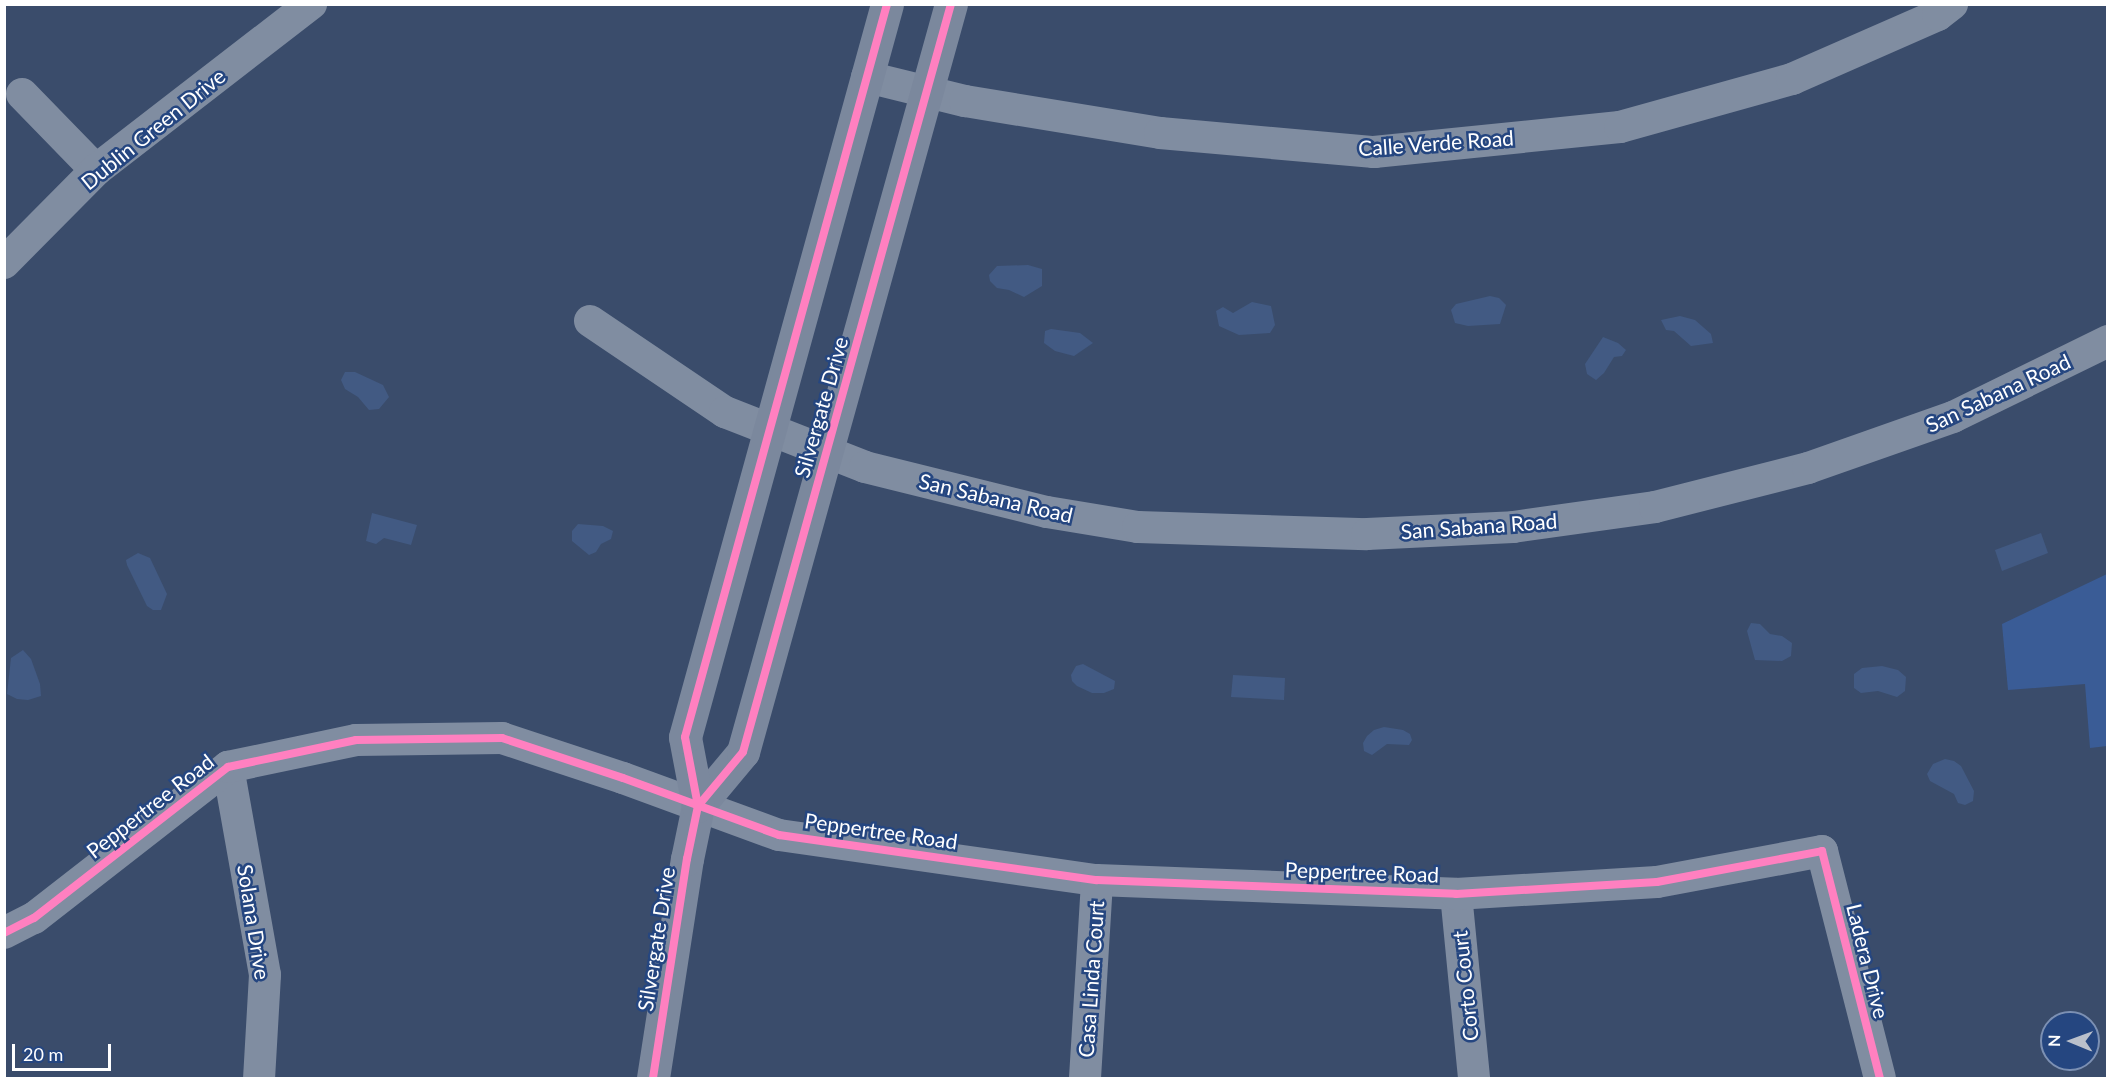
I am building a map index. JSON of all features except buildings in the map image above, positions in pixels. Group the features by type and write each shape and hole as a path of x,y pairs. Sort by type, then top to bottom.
{"street":[{"name":"Dublin Green Drive","path":"4,263 96,171 311,4"},
{"name":"Silvergate Drive","path":"654,1078 687,859 698,806 686,737 887,4"},
{"name":"Silvergate Drive","path":"698,806 743,752 951,4"},
{"name":"Calle Verde Road","path":"867,76 965,101 1160,132 1374,152 1620,127 1792,79 1938,15 1952,4"},
{"path":"22,94 96,171"},
{"name":"San Sabana Road","path":"590,321 725,412 864,467 1013,504 1138,526 1367,534 1513,526 1655,507 1808,468 1953,417 2108,341"},
{"name":"Peppertree Road","path":"4,933 34,918 228,767 356,740 502,738 779,836 1097,880 1456,894 1657,882 1822,851"},
{"name":"Solana Drive","path":"228,767 265,975 259,1078"},
{"name":"Ladera Drive","path":"1822,851 1880,1078"},
{"name":"Casa Linda Court","path":"1085,1078 1097,880"},
{"name":"Corto Court","path":"1456,894 1474,1078"}],"shaded area":[{"path":"1028,265 1042,269 1042,286 1024,297 1009,290 997,288 990,281 989,275 997,266"},
{"path":"1490,296 1499,298 1506,305 1500,324 1468,326 1455,323 1451,310 1456,304"},
{"path":"1252,302 1271,306 1275,325 1270,333 1239,335 1219,326 1216,311 1223,307 1233,313"},
{"path":"1680,316 1695,320 1711,334 1713,343 1691,346 1674,331 1666,330 1661,320"},
{"path":"1051,329 1080,333 1093,343 1074,356 1055,351 1044,343 1045,331"},
{"path":"1603,337 1618,343 1626,350 1622,356 1614,357 1604,373 1596,380 1587,374 1585,364"},
{"path":"345,372 355,372 383,385 389,397 379,409 369,410 358,397 345,389 341,380"},
{"path":"372,513 417,525 411,545 384,538 376,544 366,541"},
{"path":"578,524 603,526 613,531 611,539 601,544 596,552 589,555 572,541 572,531"},
{"path":"2041,533 2048,553 2002,571 1995,550"},
{"path":"138,553 150,558 167,594 161,610 153,610 147,606 127,565 126,560"},
{"path":"2107,574 2107,746 2090,748 2085,684 2008,690 2002,624"},
{"path":"1751,623 1760,624 1770,634 1782,636 1792,643 1791,656 1782,661 1755,660 1747,631"},
{"path":"23,650 31,659 40,684 41,696 28,700 17,699 7,694 11,658"},
{"path":"1083,664 1115,681 1114,689 1104,693 1092,693 1077,686 1072,681 1071,675 1076,666"},
{"path":"1882,666 1898,670 1906,677 1905,691 1897,697 1878,691 1861,693 1854,688 1854,674 1862,668"},
{"path":"1233,675 1285,678 1284,700 1231,697"},
{"path":"1384,727 1403,730 1410,734 1412,740 1409,745 1387,744 1372,755 1364,751 1363,743 1367,736 1374,730"},
{"path":"1945,759 1961,766 1974,791 1973,801 1965,805 1958,803 1954,794 1930,781 1927,774 1933,764"}],"cycle path":[{"path":"653,1078 687,859 698,806 685,737 887,4"},
{"path":"698,806 743,752 951,4"},
{"path":"4,933 34,918 228,767 356,740 502,738 623,778 779,835 1097,880 1456,894 1657,882 1822,851 1880,1078"}]}
